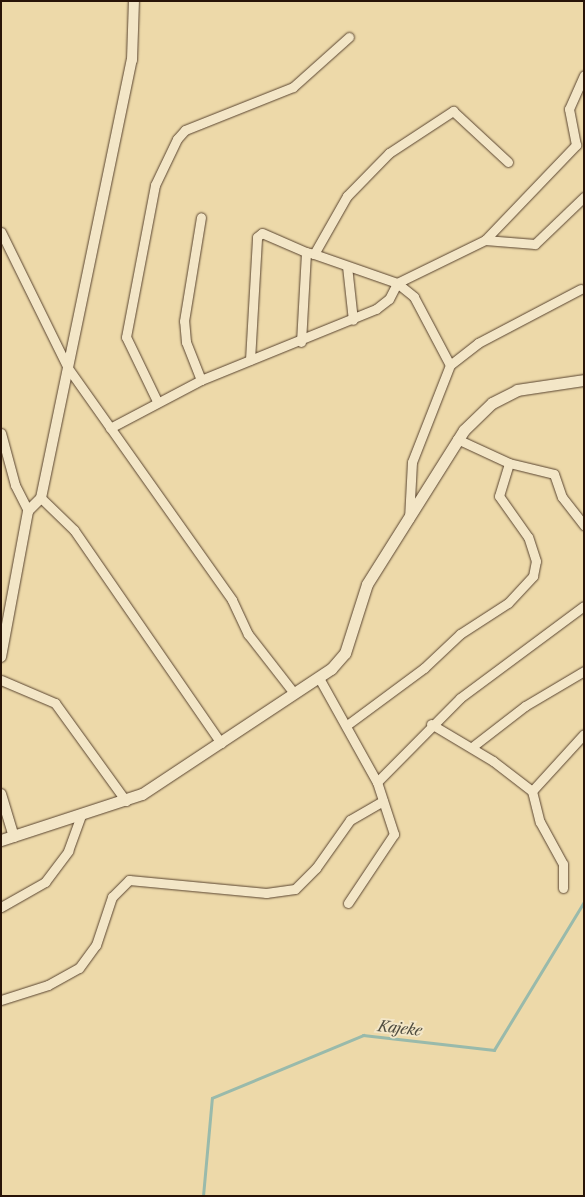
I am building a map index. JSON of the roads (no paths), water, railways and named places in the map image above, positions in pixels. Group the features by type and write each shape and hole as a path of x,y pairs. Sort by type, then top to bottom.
{"main road":[{"path":"1,840 126,801 180,772 221,742 319,678 345,653 367,584 457,439 480,413 517,390 584,380"}],"street":[{"path":"1,656 28,511 41,498 132,60 134,1"},
{"path":"157,401 126,337 155,185 177,140 186,130 293,87 349,37"},
{"path":"110,428 157,401 201,380 353,320 386,302 396,283 485,240 576,144 569,109 584,76"},
{"path":"301,342 310,253 347,196 389,153 448,112 453,111 508,162"},
{"path":"485,240 535,244 584,197"},
{"path":"201,217 184,320 186,342 201,380"},
{"path":"1,232 68,368 232,600 248,634 294,693"},
{"path":"250,360 257,237 262,233 310,253 396,283 414,297 450,366"},
{"path":"347,266 353,320"},
{"path":"409,519 412,462 450,366 478,343 581,289"},
{"path":"1,433 15,484 28,511"},
{"path":"457,439 509,463 554,474 562,497 584,525"},
{"path":"347,725 460,634 508,603 533,576 536,561 528,537 498,496 509,463"},
{"path":"41,498 74,530 221,742"},
{"path":"377,782 431,724 584,606"},
{"path":"472,747 525,706 582,677"},
{"path":"319,678 347,725 377,782 392,824 391,843 348,903"},
{"path":"1,680 55,703 126,801"},
{"path":"431,724 472,747 532,791 540,822 563,864 563,888"},
{"path":"532,791 584,734"},
{"path":"1,794 14,837"},
{"path":"1,1000 48,985 79,968 96,945 112,897 129,880 266,892 295,889 316,868 350,820 383,801"},
{"path":"1,907 45,882 68,851 82,816"}],"waterway":[{"name":"Kajeke","path":"203,1196 212,1098 363,1035 494,1050 584,902"}]}
